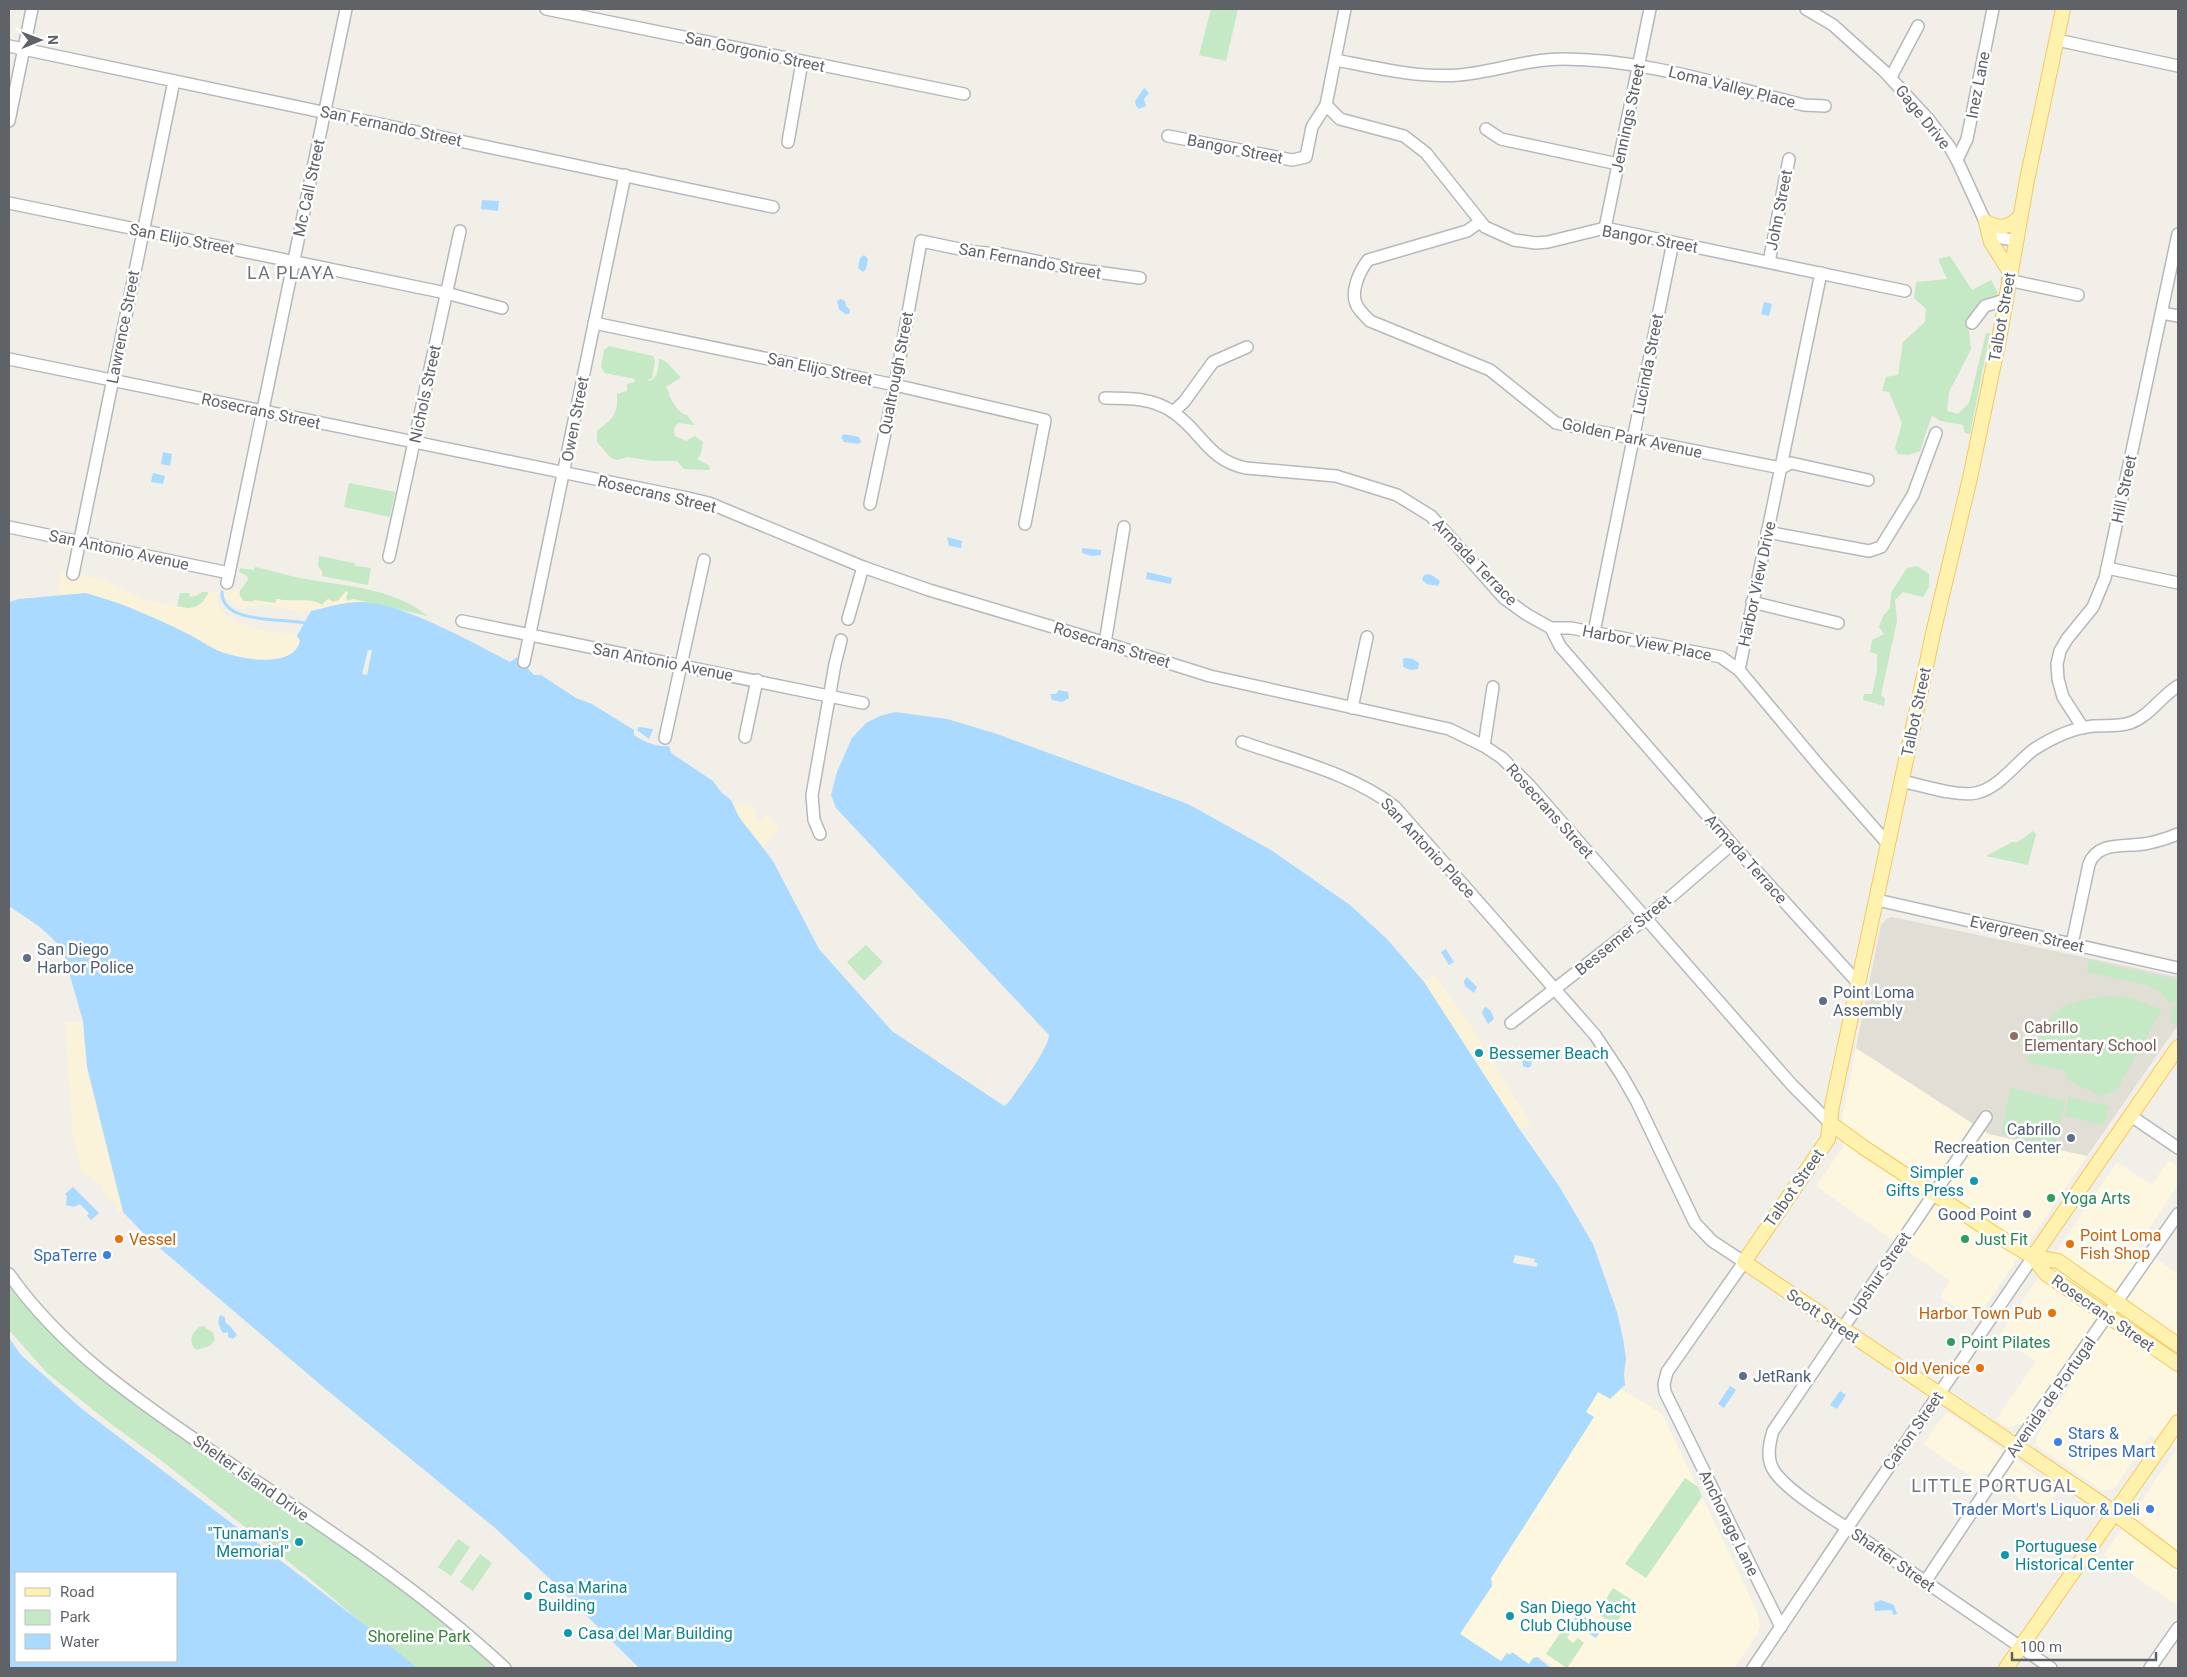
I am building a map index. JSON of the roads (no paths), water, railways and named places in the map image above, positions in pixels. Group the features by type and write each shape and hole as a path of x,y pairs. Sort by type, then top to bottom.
{"main road":[{"name":"Talbot Street","path":"1744,1262 1828,1139 1858,984 1901,781 1934,629 1970,478 2019,218 2063,9"},
{"path":"1986,222 2002,227 2009,226 2019,218"},
{"path":"1986,222 1991,242 2005,262 2009,276"},
{"path":"2131,1116 2178,1047"},
{"name":"Cañon Street","path":"2033,1257 2131,1116"},
{"name":"Rosecrans Street","path":"1830,1122 1933,1194 2033,1257 2046,1274 2178,1364"},
{"name":"Rosecrans Street","path":"2033,1257 2058,1261 2178,1345"},
{"name":"Scott Street","path":"1744,1262 2102,1504 2178,1561"},
{"path":"2006,1668 2178,1422"}],"street":[{"path":"9,121 32,9"},
{"name":"Mc Call Street","path":"228,578 346,9"},
{"name":"San Gorgonio Street","path":"546,9 964,94"},
{"path":"1326,105 1345,9"},
{"name":"Jennings Street","path":"1605,228 1650,9"},
{"name":"Gage Drive","path":"1806,9 1833,25 1891,78 1929,120 1949,146 1993,235 2015,240"},
{"name":"Inez Lane","path":"1957,160 1967,139 1993,9"},
{"path":"1891,78 1918,26"},
{"path":"2057,40 2178,66"},
{"name":"San Fernando Street","path":"9,46 773,207"},
{"name":"Loma Valley Place","path":"1336,60 1433,76 1461,75 1524,62 1564,59 1639,65 1804,105 1825,106"},
{"path":"788,142 802,62"},
{"name":"Lawrence Street","path":"73,574 78,542 174,81"},
{"name":"Bangor Street","path":"1168,136 1292,160 1302,159 1306,157 1312,127 1326,105 1340,119 1404,136 1411,141 1426,153 1485,227 1514,240 1536,243 1548,242 1605,228 1904,291"},
{"path":"1486,130 1501,139 1618,164"},
{"name":"John Street","path":"1769,262 1789,159"},
{"name":"Owen Street","path":"524,662 625,175"},
{"name":"San Elijo Street","path":"9,203 446,293 502,308"},
{"name":"Golden Park Avenue","path":"1480,222 1467,231 1368,260 1359,272 1354,297 1358,308 1370,321 1490,370 1556,423 1781,468 1791,463 1868,480"},
{"name":"Nichols Street","path":"388,557 460,231"},
{"name":"Hill Street","path":"2083,728 2063,698 2058,679 2057,664 2063,645 2086,618 2098,597 2107,568 2178,234"},
{"name":"San Fernando Street","path":"921,241 974,252 1002,254 1075,269 1140,278"},
{"name":"Qualtrough Street","path":"870,504 895,385 921,241"},
{"name":"Lucinda Street","path":"1594,632 1673,242"},
{"name":"Harbor View Drive","path":"1821,273 1739,670 1888,844"},
{"path":"2009,276 2078,295"},
{"path":"1972,323 1985,306 2005,300"},
{"path":"2162,313 2178,316"},
{"name":"San Elijo Street","path":"594,323 895,385 1045,420 1026,524"},
{"path":"1173,412 1184,402 1213,362 1247,347"},
{"name":"Rosecrans Street","path":"9,359 709,504 862,567 929,590 1210,676 1430,724 1458,733 1484,746 1502,758 1529,785 1792,1085 1830,1122"},
{"name":"Armada Terrace","path":"1105,398 1143,399 1173,412 1219,458 1232,465 1246,468 1336,476 1397,495 1431,516 1504,598 1526,614 1551,628 1560,646 1732,844 1858,984"},
{"path":"1767,532 1869,551 1881,547 1913,495 1936,433"},
{"name":"San Antonio Avenue","path":"9,527 228,578"},
{"path":"1105,643 1124,527"},
{"path":"665,738 704,560"},
{"path":"848,618 862,567"},
{"path":"2107,568 2178,583"},
{"path":"1752,602 1838,623"},
{"name":"San Antonio Avenue","path":"462,621 863,703"},
{"name":"Harbor View Place","path":"1551,628 1571,628 1721,657 1739,670"},
{"path":"1352,708 1367,637"},
{"path":"820,834 814,820 812,795 830,697 834,664 841,640"},
{"path":"745,737 757,680"},
{"path":"1901,781 1962,793 1984,791 2034,750 2059,736 2083,728 2120,726 2136,720 2178,686"},
{"path":"1484,746 1493,687"},
{"name":"San Antonio Place","path":"1242,742 1347,779 1378,794 1395,806 1555,990"},
{"path":"2072,944 2089,864 2094,855 2108,847 2147,844 2178,834"},
{"name":"Bessemer Street","path":"1511,1023 1645,919 1732,844"},
{"name":"Evergreen Street","path":"1876,900 2178,968"},
{"name":"Scott Street","path":"1555,990 1596,1036 1621,1074 1637,1102 1694,1223 1712,1241 1744,1262"},
{"path":"2131,1116 2178,1148"},
{"name":"Upshur Street","path":"1773,1431 1986,1117"},
{"name":"Avenida de Portugal","path":"1925,1582 2016,1446 2178,1214"},
{"name":"Cañon Street","path":"1781,1627 2033,1257"},
{"name":"Talbot Street","path":"1667,1372 1744,1262"},
{"name":"Shelter Island Drive","path":"9,1274 58,1334 118,1386 417,1592 467,1632 505,1668"},
{"name":"Anchorage Lane","path":"1667,1372 1664,1384 1665,1392 1781,1627"},
{"name":"Shafter Street","path":"1773,1431 1769,1452 1773,1470 1782,1481 2051,1668"},
{"path":"1753,1668 1781,1627"},
{"path":"2150,1668 2178,1628"}],"water":[{"path":"1144,88 1149,93 1144,99 1146,106 1139,109 1135,101"},
{"path":"482,200 499,201 498,211 481,209"},
{"path":"864,255 868,259 866,269 863,272 858,268 860,258"},
{"path":"841,299 845,301 846,306 850,310 849,314 845,314 839,309 837,301"},
{"path":"1764,302 1772,304 1769,316 1761,314"},
{"path":"844,434 859,437 861,442 858,444 844,442 841,437"},
{"path":"163,452 172,454 170,466 161,464"},
{"path":"153,473 165,476 163,484 151,482"},
{"path":"947,537 962,541 961,548 949,546"},
{"path":"1082,548 1101,550 1101,555 1092,556 1082,553"},
{"path":"1147,572 1172,578 1171,584 1146,579"},
{"path":"1430,574 1440,581 1438,586 1427,584 1422,580 1424,575"},
{"path":"86,593 121,604 151,617 219,651 252,659 277,659 288,656 296,649 300,640 297,636 311,611 351,602 364,602 399,610 458,635 510,662 517,657 534,675 541,675 576,698 592,704 634,730 634,735 641,740 656,745 669,746 671,753 713,781 721,792 731,800 739,817 773,861 819,949 892,1031 1004,1106 1008,1103 1044,1050 1049,1035 836,808 831,795 837,772 852,738 866,723 880,716 895,712 947,719 994,733 1188,804 1271,850 1350,905 1387,939 1424,982 1520,1130 1559,1186 1593,1244 1617,1312 1626,1359 1625,1385 1610,1399 1598,1392 1586,1412 1594,1417 1491,1578 1492,1586 1460,1634 1501,1661 1507,1653 1510,1655 1512,1652 1529,1664 1533,1658 1537,1657 1551,1668 639,1668 548,1577 495,1528 322,1386 149,1239 123,1212 87,1067 83,1021 62,948 40,927 9,906 9,602 19,599"},
{"path":"1403,659 1413,659 1419,663 1418,669 1410,670 1403,667"},
{"path":"1059,690 1068,692 1069,698 1062,702 1052,700 1050,694 1056,694"},
{"path":"639,727 653,729 649,739 637,730"},
{"path":"1446,949 1454,962 1449,965 1441,952"},
{"path":"1467,977 1477,987 1474,993 1465,986 1464,981"},
{"path":"1486,1007 1491,1011 1494,1019 1488,1024 1482,1013"},
{"path":"1526,1051 1532,1055 1531,1066 1528,1068 1523,1066 1522,1054"},
{"path":"73,1187 99,1213 91,1220 87,1216 89,1213 80,1204 74,1207 66,1205 67,1196 65,1194"},
{"path":"220,1315 225,1317 225,1322 237,1335 233,1339 228,1337 228,1332 223,1333 220,1329"},
{"path":"9,1338 21,1355 82,1409 361,1622 417,1668 9,1668"},
{"path":"1730,1386 1736,1390 1724,1408 1718,1404"},
{"path":"1840,1391 1846,1395 1837,1409 1830,1405"},
{"path":"1881,1600 1894,1605 1897,1614 1893,1615 1892,1610 1875,1611 1874,1603"},
{"path":"1578,1613 1602,1629 1596,1638 1572,1623"}],"waterway":[{"path":"222,592 224,602 231,610 241,615 304,623"}],"place":[{"name":"San Diego Harbor Police","path":"27,958"},
{"name":"Point Loma Assembly","path":"1823,1001"},
{"name":"Cabrillo Elementary School","path":"2014,1036"},
{"name":"Bessemer Beach","path":"1479,1053"},
{"name":"Cabrillo Recreation Center","path":"2071,1138"},
{"name":"Simpler Gifts Press","path":"1974,1181"},
{"name":"Yoga Arts","path":"2051,1198"},
{"name":"Good Point","path":"2027,1214"},
{"name":"Vessel","path":"119,1239"},
{"name":"Just Fit","path":"1965,1239"},
{"name":"Point Loma Fish Shop","path":"2070,1244"},
{"name":"SpaTerre","path":"107,1255"},
{"name":"Harbor Town Pub","path":"2052,1313"},
{"name":"Point Pilates","path":"1951,1342"},
{"name":"Old Venice","path":"1980,1368"},
{"name":"JetRank","path":"1743,1376"},
{"name":"Stars & Stripes Mart","path":"2058,1442"},
{"name":"Trader Mort's Liquor & Deli","path":"2150,1509"},
{"name":"\"Tunaman's Memorial\"","path":"299,1542"},
{"name":"Portuguese Historical Center","path":"2005,1555"},
{"name":"Casa Marina Building","path":"528,1596"},
{"name":"San Diego Yacht Club Clubhouse","path":"1510,1616"},
{"name":"Casa del Mar Building","path":"568,1633"}],"district":[{"name":"LA PLAYA","path":"291,272"},
{"name":"LITTLE PORTUGAL","path":"1994,1485"}],"park label":[{"name":"Shoreline Park","path":"419,1636"}]}
